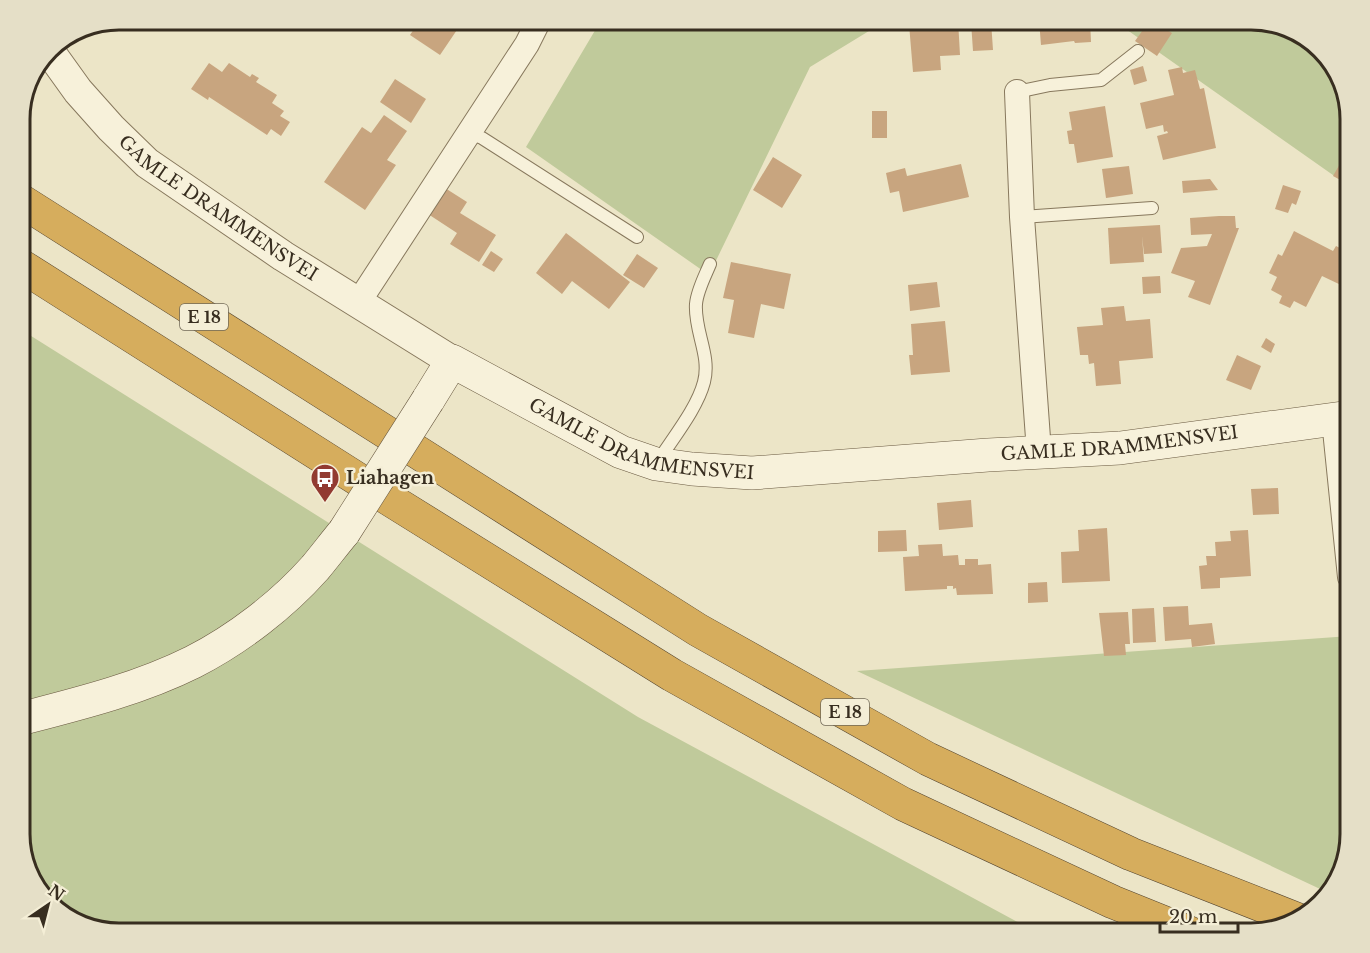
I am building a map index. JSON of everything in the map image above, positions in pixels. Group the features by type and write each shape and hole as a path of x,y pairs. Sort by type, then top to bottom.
{"highway":[{"name":"E 18","path":"30,206 709,636 928,759 1131,854 1287,915"},
{"path":"30,271 389,500 672,675 903,804 1113,902 1165,923"}],"main road":[{"name":"GAMLE DRAMMENSVEI","path":"452,362 621,452 657,464 752,473 1120,448 1340,419"},
{"path":"30,716 146,682 193,662 229,641 276,605 315,568 344,532 452,362"}],"street":[{"path":"358,303 534,30"},
{"name":"GAMLE DRAMMENSVEI","path":"54,58 78,91 147,163 283,256 452,362"},
{"path":"1017,92 1022,217 1039,452"}],"lane":[{"path":"1017,92 1050,85 1101,80 1138,51"},
{"path":"469,133 482,138 637,237"},
{"path":"1022,217 1152,208"},
{"path":"657,464 691,411 704,382 706,359 696,303 710,264"}],"green space":[{"path":"595,30 871,30 810,67 709,275 526,147"},
{"path":"1127,30 1251,30 1274,33 1300,45 1322,65 1337,96 1340,119 1340,180"},
{"path":"30,335 638,717 1019,923 119,923 80,914 78,913 78,875 40,875 33,857 30,840"},
{"path":"1340,637 1340,834 1331,873 1321,889 1318,888 857,671"}],"building":[{"path":"413,30 457,30 440,55 410,35"},
{"path":"910,30 959,30 960,55 940,56 941,70 913,72"},
{"path":"972,30 992,30 993,50 973,51"},
{"path":"1040,30 1090,30 1091,42 1075,43 1074,41 1041,45"},
{"path":"1143,30 1167,30 1172,33 1157,56 1135,41"},
{"path":"209,63 222,72 229,63 250,77 252,74 259,78 256,82 277,95 272,103 284,111 280,116 290,122 281,136 271,129 267,135 209,97 208,100 191,89"},
{"path":"1143,66 1147,81 1134,85 1130,70"},
{"path":"1182,67 1183,73 1195,70 1200,89 1204,88 1216,148 1163,160 1157,136 1168,133 1164,132 1163,125 1146,129 1140,103 1174,95 1168,70"},
{"path":"395,79 426,99 411,123 380,102"},
{"path":"1105,106 1113,157 1077,163 1074,144 1069,144 1067,131 1072,130 1069,112"},
{"path":"872,111 887,111 887,138 872,138"},
{"path":"384,115 407,131 387,160 396,165 365,210 324,182 362,127 371,133"},
{"path":"773,157 802,175 782,208 753,190"},
{"path":"961,164 969,197 903,212 899,191 890,193 886,173 905,168 907,176"},
{"path":"1340,164 1340,180 1333,176"},
{"path":"1129,166 1133,194 1106,198 1102,169"},
{"path":"1210,179 1218,190 1183,193 1182,181"},
{"path":"1283,185 1301,191 1296,205 1292,203 1288,213 1275,209"},
{"path":"445,188 467,202 460,213 496,235 479,262 450,244 457,233 428,214"},
{"path":"1235,216 1236,228 1239,228 1210,305 1188,297 1195,281 1171,273 1181,248 1207,246 1212,234 1191,235 1190,218"},
{"path":"1160,225 1162,253 1144,254 1142,236 1144,262 1110,264 1108,228"},
{"path":"1294,231 1333,251 1336,246 1340,248 1340,285 1322,276 1306,307 1294,301 1290,308 1279,303 1282,296 1271,290 1277,277 1269,273 1278,254 1282,256"},
{"path":"566,233 630,282 609,309 572,281 562,294 536,273"},
{"path":"491,251 503,259 494,272 482,265"},
{"path":"637,254 658,268 644,288 623,275"},
{"path":"731,262 791,274 784,309 761,304 754,338 728,333 734,300 723,298"},
{"path":"1160,276 1161,293 1143,294 1142,277"},
{"path":"937,282 940,307 910,311 908,285"},
{"path":"1124,306 1126,321 1150,319 1153,358 1119,361 1121,384 1096,386 1094,363 1089,364 1088,355 1080,355 1077,327 1103,325 1101,308"},
{"path":"945,321 950,372 911,375 909,355 913,355 911,324"},
{"path":"1266,338 1275,344 1271,353 1261,347"},
{"path":"1237,355 1261,366 1251,390 1226,380"},
{"path":"1278,488 1279,514 1253,515 1251,489"},
{"path":"971,500 973,527 939,530 937,503"},
{"path":"1107,528 1110,581 1062,583 1061,552 1079,551 1078,530"},
{"path":"906,530 907,551 878,552 878,531"},
{"path":"1248,530 1251,576 1220,578 1220,588 1201,589 1199,566 1207,565 1206,556 1216,556 1215,542 1231,541 1230,531"},
{"path":"942,544 943,556 958,555 959,565 965,565 965,559 978,559 978,565 991,564 993,594 957,595 956,588 953,589 953,586 947,586 947,589 905,591 903,557 919,556 918,545"},
{"path":"1047,582 1048,602 1028,603 1028,583"},
{"path":"1188,606 1189,625 1212,623 1215,644 1192,647 1191,639 1165,641 1163,607"},
{"path":"1154,608 1156,642 1133,643 1132,609"},
{"path":"1128,612 1130,644 1125,644 1126,655 1104,656 1099,613"}],"place":[{"name":"Liahagen","path":"325,504"}]}
